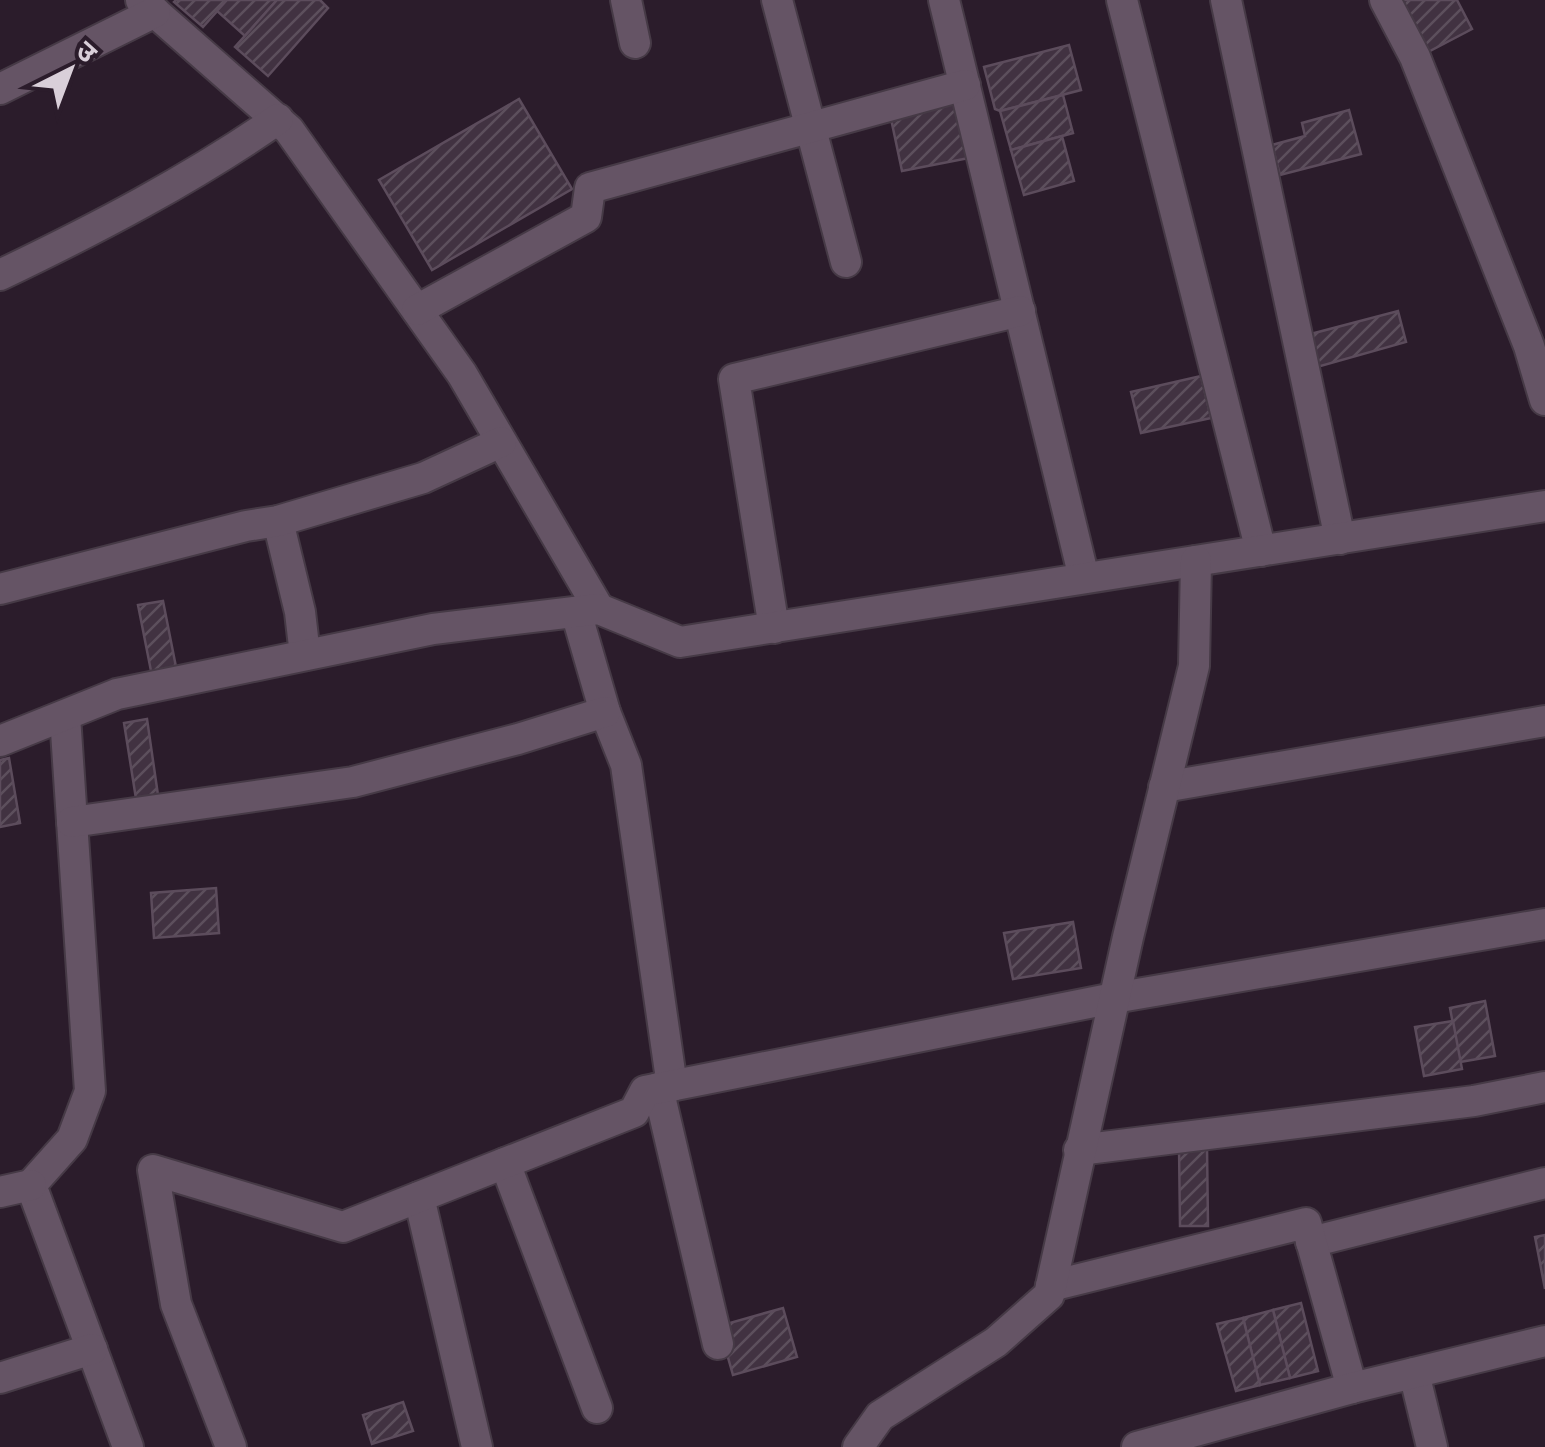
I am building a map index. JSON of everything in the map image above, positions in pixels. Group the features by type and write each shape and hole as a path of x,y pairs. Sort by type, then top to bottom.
{"street":[{"path":"626,0 635,43"},
{"path":"777,0 846,262"},
{"path":"944,0 1084,578"},
{"path":"1122,0 1260,551"},
{"path":"1226,0 1340,538"},
{"path":"1385,0 1416,57 1529,346 1545,400"},
{"path":"0,89 148,6 289,130 462,374 501,442 588,610 604,712 626,765 665,1087 718,1344"},
{"path":"417,310 586,217 590,188 965,85"},
{"path":"0,276 166,190 278,120"},
{"path":"774,628 734,379 1020,311"},
{"path":"0,589 278,521 423,478 501,442"},
{"path":"0,741 116,694 433,628 588,610 680,642 1545,506"},
{"path":"278,521 300,612 305,655"},
{"path":"858,1447 880,1416 996,1342 1049,1295 1114,998 1194,666 1196,561"},
{"path":"72,822 353,782 604,712"},
{"path":"0,1192 31,1185 72,1139 90,1091 65,716"},
{"path":"1164,787 1545,721"},
{"path":"230,1447 176,1304 153,1170 343,1227 634,1112 645,1091 1114,998 1545,924"},
{"path":"1079,1150 1474,1101 1545,1087"},
{"path":"505,1163 597,1408"},
{"path":"1312,1242 1545,1183"},
{"path":"31,1185 128,1447"},
{"path":"419,1197 476,1447"},
{"path":"1051,1286 1306,1223 1352,1388"},
{"path":"1137,1447 1352,1388 1545,1341"},
{"path":"0,1378 92,1349"},
{"path":"1414,1373 1432,1447"}],"building":[{"path":"176,0 227,0 203,27"},
{"path":"227,0 277,0 245,36 217,11"},
{"path":"277,0 320,0 328,8 268,76 235,47"},
{"path":"1398,0 1457,0 1472,29 1426,53"},
{"path":"1069,45 1081,90 1000,111 995,109 984,67"},
{"path":"1063,95 1073,133 1011,150 1000,111"},
{"path":"519,99 572,189 432,270 379,180"},
{"path":"962,100 974,157 902,171 890,114"},
{"path":"1349,110 1361,154 1280,175 1272,145 1305,136 1302,123"},
{"path":"1062,136 1074,181 1024,195 1011,150"},
{"path":"1398,311 1406,342 1317,367 1307,335"},
{"path":"1201,376 1211,418 1141,433 1131,392"},
{"path":"163,601 177,672 152,676 138,605"},
{"path":"147,719 159,802 137,805 124,723"},
{"path":"9,758 20,823 0,827 0,760"},
{"path":"216,888 219,933 154,938 151,893"},
{"path":"1073,922 1081,968 1013,979 1004,933"},
{"path":"1485,1001 1495,1056 1460,1062 1450,1008"},
{"path":"1453,1021 1462,1069 1424,1076 1415,1027"},
{"path":"1179,1146 1207,1146 1208,1226 1180,1226"},
{"path":"1545,1235 1545,1289 1535,1237"},
{"path":"1301,1303 1318,1371 1290,1378 1273,1310"},
{"path":"783,1308 797,1357 733,1375 719,1326"},
{"path":"1273,1310 1290,1378 1260,1385 1243,1318"},
{"path":"1243,1318 1260,1385 1236,1391 1217,1324"},
{"path":"403,1402 413,1431 372,1444 363,1415"}]}
